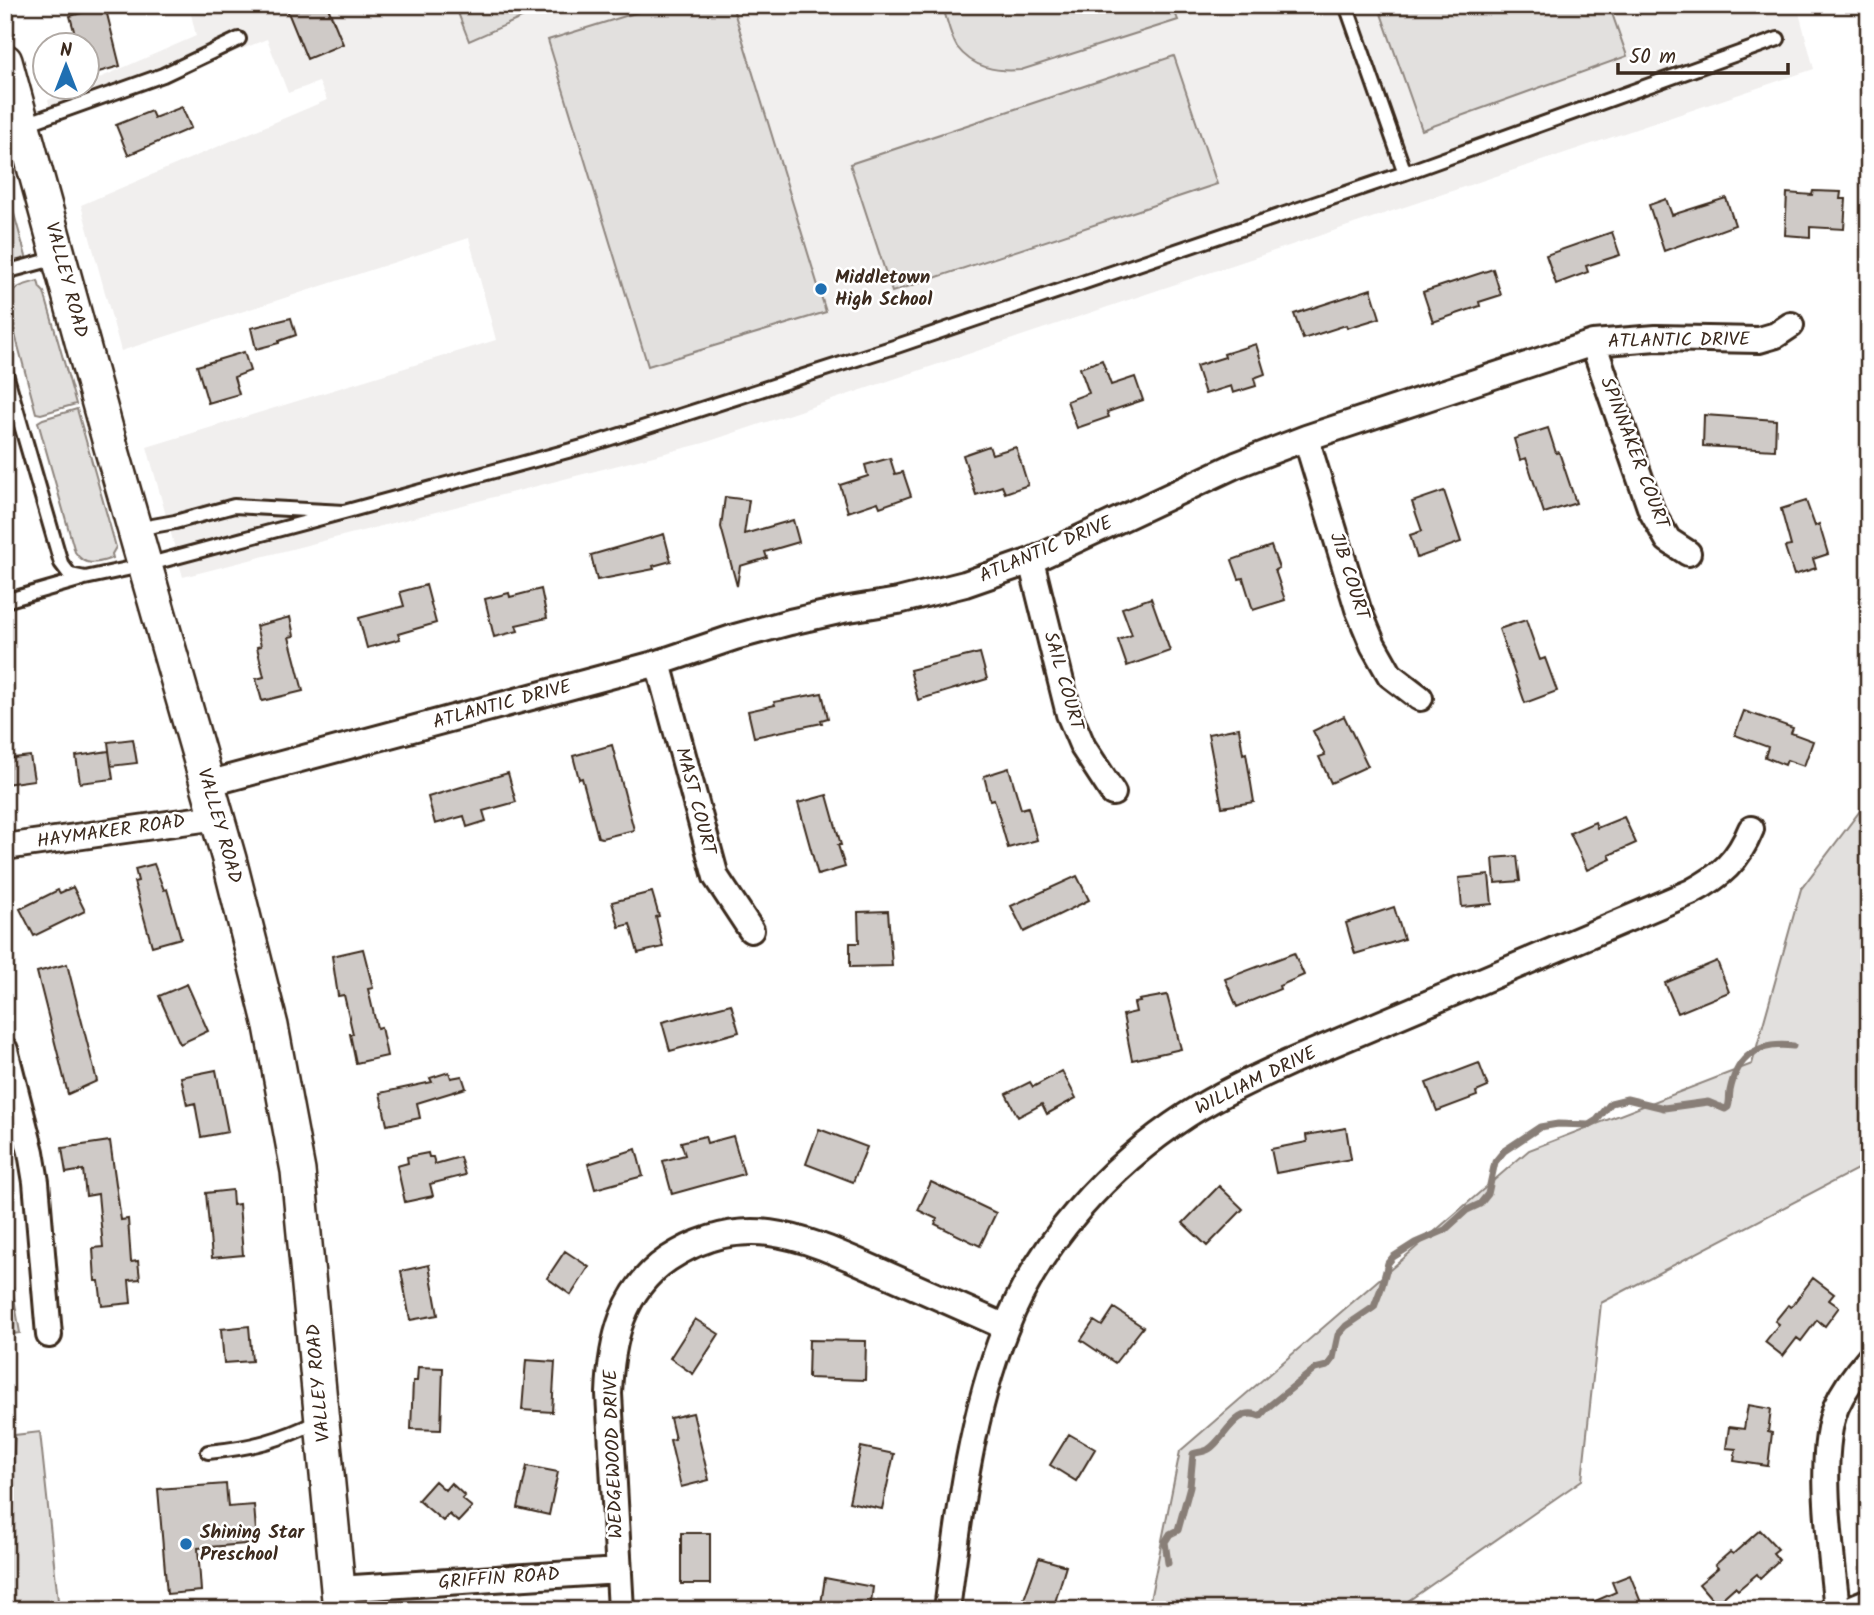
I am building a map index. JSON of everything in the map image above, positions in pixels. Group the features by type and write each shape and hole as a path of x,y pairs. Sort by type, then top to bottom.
{"main road":[{"name":"VALLEY ROAD","path":"5,61 111,447 217,817 271,1026 298,1171 339,1600"}],"street":[{"name":"ATLANTIC DRIVE","path":"207,784 658,663 746,634 951,587 1031,561 1236,465 1306,438 1593,343 1656,338 1759,340 1776,335 1791,325"},
{"name":"SPINNAKER COURT","path":"1593,343 1651,510 1668,540 1688,553"},
{"name":"JIB COURT","path":"1306,438 1358,609 1373,645 1390,676 1420,698"},
{"name":"SAIL COURT","path":"1031,561 1069,714 1083,747 1113,793"},
{"name":"MAST COURT","path":"658,663 716,877 751,930"},
{"name":"HAYMAKER ROAD","path":"5,847 217,817"},
{"name":"WILLIAM DRIVE","path":"947,1610 957,1532 975,1435 995,1356 1006,1327 1031,1277 1064,1228 1113,1174 1187,1115 1238,1086 1709,883 1727,868 1743,848 1751,829"},
{"path":"5,1050 36,1182 49,1335"},
{"name":"WEDGEWOOD DRIVE","path":"621,1610 609,1394 614,1342 627,1302 654,1268 713,1237 742,1232 769,1232 792,1236 836,1252 1006,1327"},
{"path":"1837,1610 1827,1494 1828,1448 1835,1409 1852,1377 1869,1358"},
{"name":"GRIFFIN ROAD","path":"339,1600 619,1572"},
{"path":"1847,1610 1869,1601"}],"lane":[{"path":"1346,5 1405,173"},
{"path":"23,125 163,75 239,39"},
{"path":"5,601 599,442 910,341 1405,173 1778,39"},
{"path":"5,272 60,257"},
{"path":"5,370 61,563 71,575 86,578"},
{"path":"136,529 176,523 234,506 344,512"},
{"path":"208,1452 239,1449 282,1439 323,1420"}],"shaded area":[{"name":"Middletown High School","path":"189,5 455,5 470,41 554,5 1797,5 1814,69 704,443 183,577 147,447 496,340 469,238 121,351 81,205 327,100 319,82 288,93 267,39 54,124 48,102 102,102 102,77 196,36"},
{"path":"455,5 551,5 469,41"},
{"path":"661,5 732,5 826,312 648,366 548,40"},
{"path":"942,5 1172,5 1178,20 1021,70 1003,70 978,64 963,54 950,32"},
{"path":"1378,5 1609,5 1627,56 1422,130"},
{"path":"1174,56 1217,184 892,292 850,164"},
{"path":"5,182 27,260 5,266"},
{"path":"38,281 44,292 76,404 41,414 36,413 7,304 14,290"},
{"path":"77,409 116,547 113,558 97,563 83,560 75,552 38,422"},
{"path":"1869,799 1869,1163 1601,1303 1582,1480 1395,1610 1148,1610 1180,1451 1529,1150 1752,1064 1801,889"},
{"path":"10,1274 20,1333 5,1335 5,1275"},
{"path":"40,1432 59,1610 5,1610 5,1495 12,1477 15,1435"}],"building":[{"path":"285,5 327,5 343,44 307,59"},
{"path":"97,9 98,12 106,10 120,66 102,71 102,32 74,32 70,16"},
{"path":"182,107 191,128 128,155 116,125 151,111 154,118"},
{"path":"1813,191 1841,192 1840,199 1846,199 1844,229 1810,227 1810,237 1785,235 1787,193 1812,195"},
{"path":"1726,198 1735,225 1664,251 1649,205 1666,199 1672,215"},
{"path":"1612,232 1620,255 1586,266 1588,272 1556,284 1546,255"},
{"path":"1493,269 1501,295 1479,302 1480,306 1433,322 1423,292"},
{"path":"1371,289 1380,318 1347,328 1346,325 1303,339 1294,314"},
{"path":"291,318 296,335 256,349 251,328"},
{"path":"1256,344 1265,374 1254,378 1256,386 1233,393 1231,386 1205,394 1196,366"},
{"path":"244,352 250,371 234,377 239,394 208,403 197,366"},
{"path":"1102,360 1111,385 1135,377 1143,400 1107,412 1109,417 1077,428 1067,401 1089,393 1080,368"},
{"path":"1704,415 1776,420 1775,450 1703,446"},
{"path":"1548,428 1576,503 1544,513 1526,458 1520,460 1514,439"},
{"path":"989,446 992,454 1016,447 1028,485 1005,493 1002,486 976,495 963,455"},
{"path":"890,458 895,474 903,472 911,496 880,507 878,502 848,512 840,485 868,476 865,465"},
{"path":"1444,491 1461,542 1417,558 1410,535 1422,531 1412,502"},
{"path":"725,497 749,500 744,534 793,520 799,542 765,552 767,558 740,566 737,586 721,527"},
{"path":"1806,501 1815,526 1819,524 1828,554 1813,559 1816,568 1794,575 1785,547 1791,546 1781,509"},
{"path":"664,534 671,561 653,566 654,569 597,580 591,555"},
{"path":"1271,546 1279,568 1275,570 1285,600 1253,610 1243,578 1239,579 1232,560"},
{"path":"426,585 436,623 398,634 400,639 367,648 359,618 404,606 400,592"},
{"path":"541,589 547,618 516,625 518,631 494,637 485,599 509,593 510,597"},
{"path":"1151,598 1170,651 1127,666 1118,640 1132,635 1122,608"},
{"path":"290,617 294,636 289,637 303,691 262,701 256,679 264,677 257,647 261,646 256,626"},
{"path":"1526,620 1540,660 1545,658 1557,691 1525,703 1499,629"},
{"path":"980,653 987,679 918,700 910,670"},
{"path":"822,693 828,718 821,720 822,723 754,737 748,711 775,705 774,702"},
{"path":"1744,711 1793,728 1791,733 1813,741 1804,766 1787,760 1785,765 1765,757 1768,747 1735,735"},
{"path":"1344,716 1368,766 1331,783 1319,757 1325,755 1313,731"},
{"path":"1239,728 1254,802 1222,807 1208,734"},
{"path":"133,739 137,763 111,766 108,742"},
{"path":"612,745 634,830 602,838 598,837 582,778 579,779 573,756"},
{"path":"109,751 113,779 80,783 76,756"},
{"path":"30,756 34,780 5,784 5,759"},
{"path":"1009,768 1021,809 1028,807 1037,840 1008,848 994,799 990,800 984,776"},
{"path":"508,773 516,802 483,811 486,821 467,827 464,816 435,824 428,797"},
{"path":"827,795 845,867 818,875 798,803"},
{"path":"1624,817 1636,843 1609,855 1611,859 1587,870 1570,833 1595,822 1597,828"},
{"path":"1517,856 1520,881 1495,883 1493,858"},
{"path":"154,864 164,890 167,889 181,938 152,946 134,882 138,881 135,869"},
{"path":"1489,875 1492,904 1462,907 1459,878"},
{"path":"1077,876 1089,900 1024,932 1011,906"},
{"path":"73,887 85,911 34,936 20,909 58,890 60,893"},
{"path":"652,892 659,916 656,917 663,947 638,953 630,924 619,927 612,902"},
{"path":"1394,907 1404,939 1355,954 1346,923"},
{"path":"888,911 892,966 850,967 850,943 859,943 858,912"},
{"path":"363,949 373,988 368,989 377,1028 381,1027 387,1056 356,1063 350,1034 353,1034 344,995 338,996 332,956"},
{"path":"1294,953 1304,975 1279,986 1280,989 1237,1007 1225,979"},
{"path":"1717,961 1729,992 1678,1013 1665,983"},
{"path":"67,964 97,1081 68,1094 37,972"},
{"path":"187,984 208,1031 180,1044 159,996"},
{"path":"1167,995 1181,1049 1132,1060 1123,1015 1136,1012 1134,1003 1140,1002 1139,1000"},
{"path":"731,1004 739,1032 670,1051 662,1022"},
{"path":"1479,1063 1488,1087 1476,1092 1477,1096 1437,1111 1426,1083"},
{"path":"216,1070 228,1132 201,1137 195,1103 187,1105 181,1077"},
{"path":"1062,1071 1076,1098 1047,1114 1042,1104 1018,1117 1006,1094 1030,1082 1033,1087"},
{"path":"449,1072 451,1078 462,1076 466,1088 417,1103 420,1118 387,1125 380,1093 432,1082 430,1078"},
{"path":"1346,1128 1351,1159 1276,1173 1271,1149 1307,1142 1306,1135"},
{"path":"819,1129 867,1147 853,1182 806,1164"},
{"path":"705,1136 707,1143 733,1136 744,1174 672,1194 663,1161 685,1155 681,1142"},
{"path":"110,1141 121,1220 128,1219 131,1262 138,1261 140,1279 129,1280 131,1303 102,1306 99,1281 95,1281 93,1248 103,1247 98,1194 86,1196 83,1170 66,1173 62,1148"},
{"path":"636,1149 643,1176 595,1189 588,1164"},
{"path":"428,1153 435,1164 460,1157 465,1175 430,1184 433,1196 405,1202 397,1166 408,1163 407,1157"},
{"path":"931,1182 996,1213 980,1246 935,1224 937,1219 918,1210"},
{"path":"1219,1186 1243,1209 1207,1246 1183,1223"},
{"path":"232,1190 233,1205 239,1204 243,1255 212,1258 206,1193"},
{"path":"565,1251 589,1267 571,1295 547,1278"},
{"path":"429,1265 438,1315 410,1320 401,1271"},
{"path":"1813,1278 1834,1294 1829,1300 1839,1307 1825,1326 1817,1320 1801,1341 1797,1338 1783,1356 1765,1342 1779,1324 1775,1321 1788,1305 1791,1307"},
{"path":"1114,1308 1143,1327 1115,1363 1081,1340 1094,1321 1102,1326"},
{"path":"695,1319 719,1334 693,1374 670,1358"},
{"path":"249,1326 252,1361 224,1363 221,1329"},
{"path":"809,1340 866,1341 865,1380 808,1378"},
{"path":"526,1360 555,1362 552,1412 522,1410"},
{"path":"418,1367 443,1368 441,1430 411,1429 413,1381 417,1381"},
{"path":"1748,1405 1771,1409 1768,1432 1772,1433 1768,1466 1734,1461 1736,1449 1726,1448 1729,1427 1744,1429"},
{"path":"693,1413 709,1480 681,1487 670,1440 675,1439 670,1418"},
{"path":"1069,1434 1095,1449 1076,1481 1050,1465"},
{"path":"861,1447 894,1454 882,1509 849,1502"},
{"path":"527,1466 558,1472 549,1515 518,1508"},
{"path":"435,1481 445,1490 451,1483 465,1496 462,1499 472,1507 458,1522 449,1514 443,1521 418,1500"},
{"path":"226,1484 228,1507 254,1505 257,1543 198,1548 201,1591 167,1594 158,1489"},
{"path":"1760,1530 1778,1549 1773,1553 1779,1560 1760,1578 1757,1574 1738,1590 1735,1587 1716,1604 1699,1584 1718,1568 1715,1565 1730,1552 1733,1554"},
{"path":"681,1533 710,1533 710,1584 681,1584"},
{"path":"1039,1558 1066,1566 1053,1609 1041,1605 1040,1610 1020,1610"},
{"path":"1630,1575 1644,1610 1575,1610 1616,1592 1612,1582"},
{"path":"825,1578 873,1587 870,1610 841,1610 842,1607 821,1604"}],"waterway":[{"path":"1168,1563 1165,1542 1170,1534 1178,1530 1190,1486 1193,1454 1209,1449 1244,1415 1260,1416 1315,1369 1327,1366 1333,1358 1338,1335 1346,1326 1374,1307 1388,1263 1415,1243 1445,1230 1467,1210 1480,1204 1488,1194 1495,1162 1504,1151 1540,1127 1558,1124 1589,1125 1597,1120 1611,1103 1627,1099 1664,1108 1708,1102 1725,1109 1729,1105 1730,1091 1738,1068 1751,1053 1770,1046 1793,1046"}],"place":[{"name":"Middletown High School","path":"821,289"},
{"name":"Shining Star Preschool","path":"186,1544"}]}
